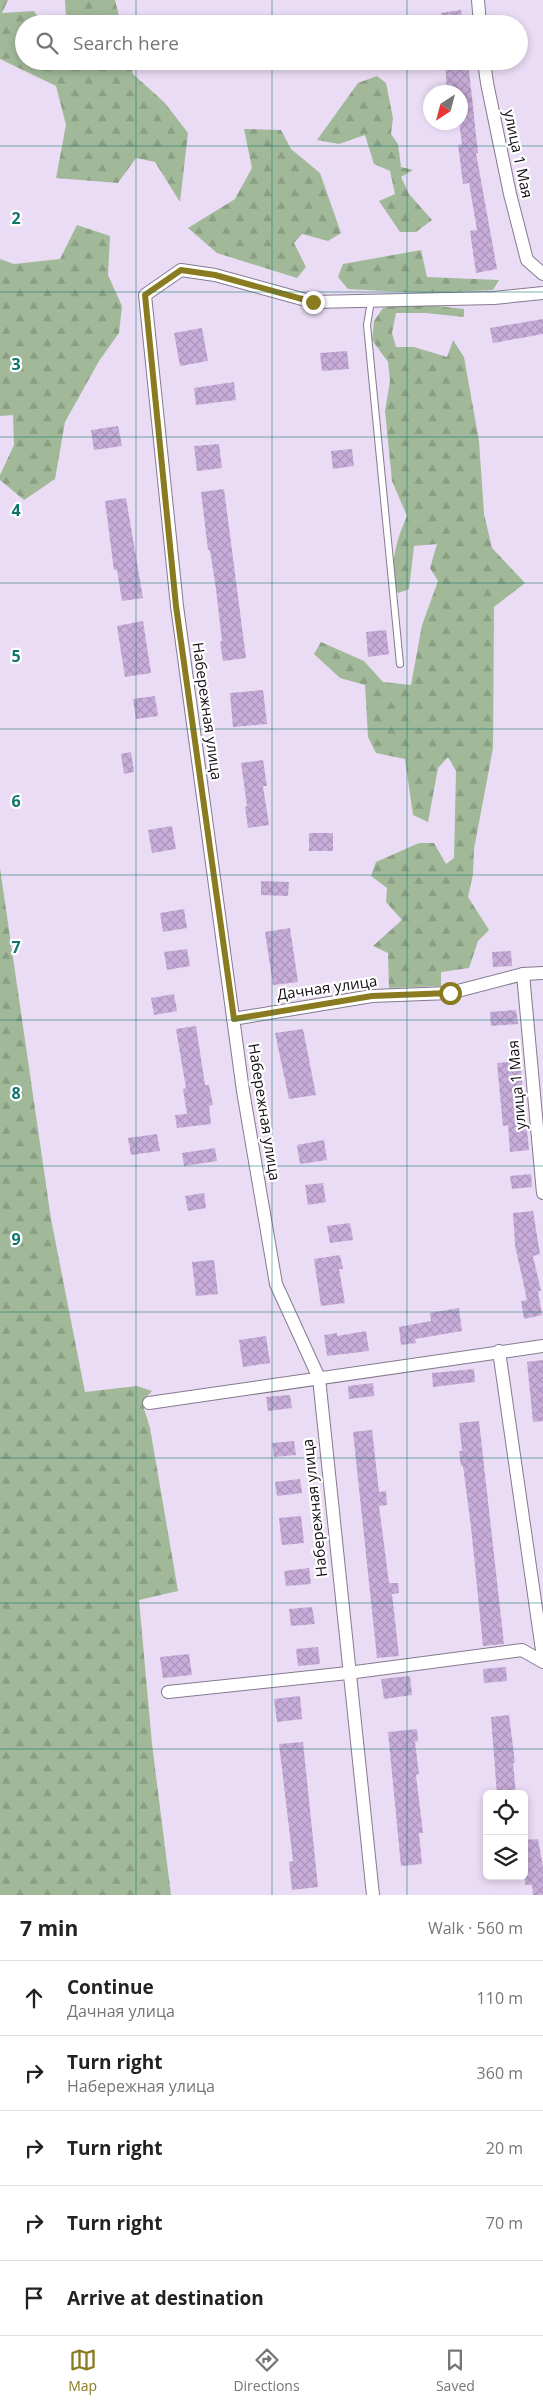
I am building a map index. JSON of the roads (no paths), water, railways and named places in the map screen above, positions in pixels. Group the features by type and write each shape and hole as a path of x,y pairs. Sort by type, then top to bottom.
{"street":[{"path":"478,0 479,15"},
{"name":"улица 1 Мая","path":"485,70 486,84 502,157 527,260 543,274"},
{"name":"Набережная улица","path":"371,301 313,302 215,275 181,270 145,295 176,606 234,1019 276,1284 319,1378 348,1673 373,1895"},
{"path":"371,301 494,298 543,292"},
{"name":"Дачная улица","path":"234,1019 372,996 450,993 523,974 543,973"},
{"name":"улица 1 Мая","path":"523,974 543,1193"},
{"path":"149,1403 543,1346"},
{"path":"499,1351 543,1656"},
{"path":"168,1692 348,1673 522,1650 543,1662"}],"lane":[{"path":"371,301 367,325 400,664"}]}
